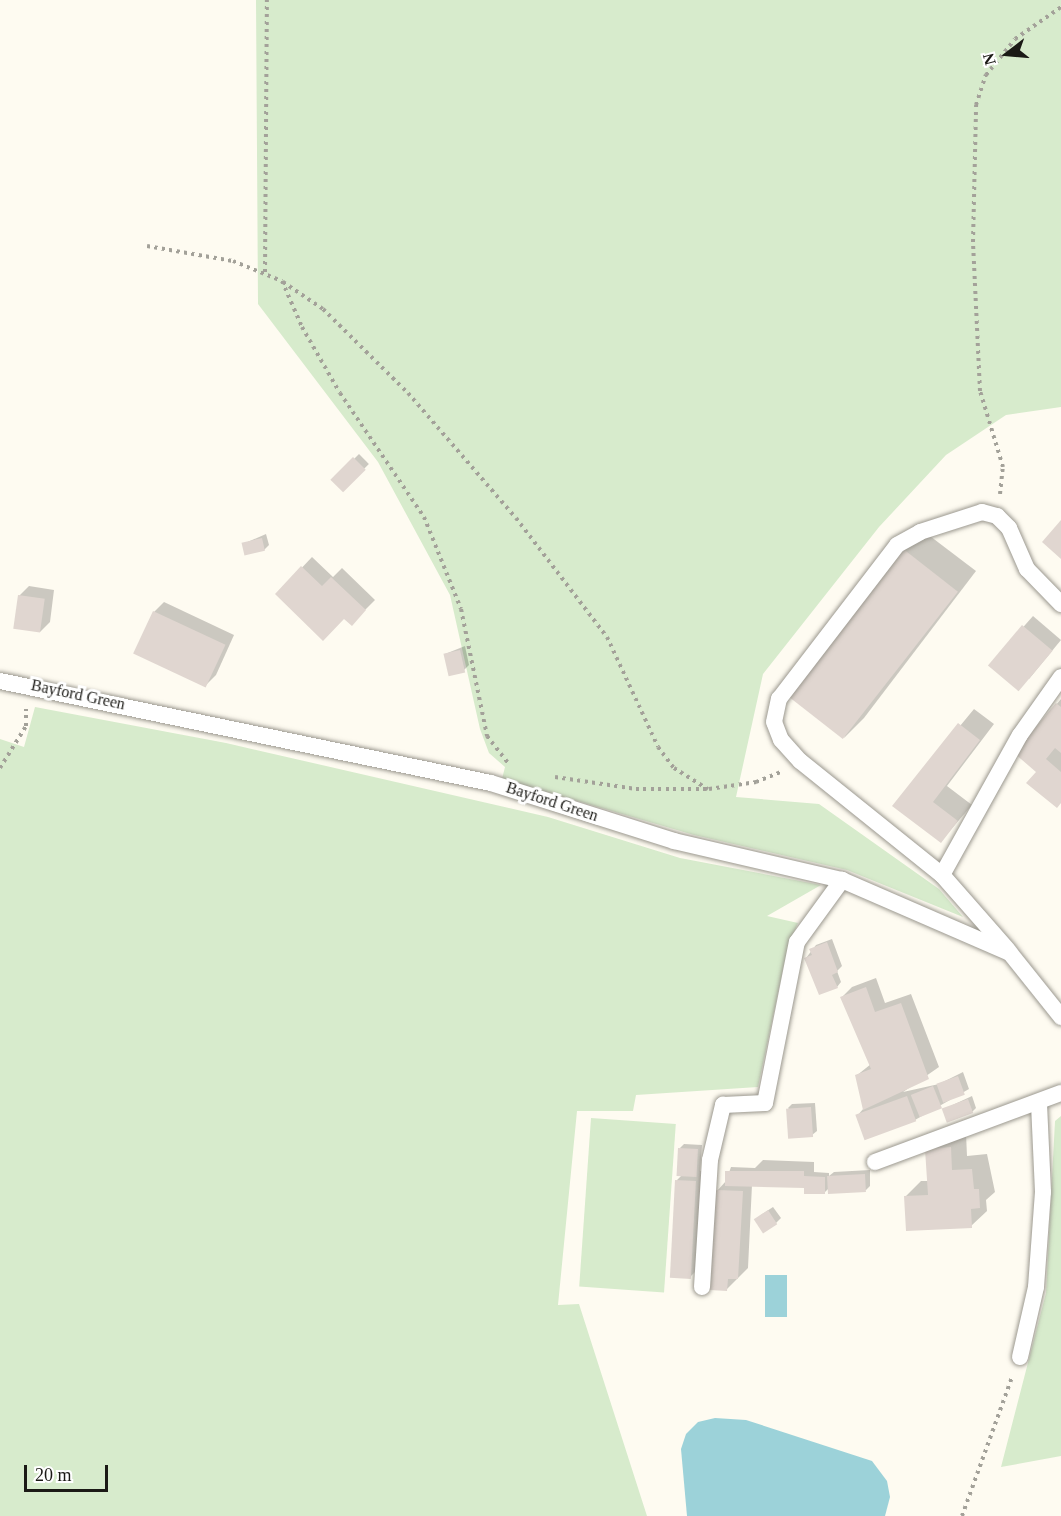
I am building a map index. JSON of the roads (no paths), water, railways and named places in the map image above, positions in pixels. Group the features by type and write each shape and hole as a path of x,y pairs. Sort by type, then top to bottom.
{"lane":[{"path":"1010,953 942,875 800,761 781,740 774,722 779,699 897,545 920,532 982,512 997,516 1009,528 1027,569 1061,604"},
{"path":"942,875 1020,735 1061,676"},
{"name":"Bayford Green","path":"0,681 26,684 491,783 674,841 842,880 1010,953 1061,1017"},
{"path":"702,1287 710,1160 723,1106 765,1103 797,942 842,880"},
{"path":"875,1162 1061,1093"},
{"path":"1020,1357 1036,1287 1043,1192 1039,1103"}],"water":[{"path":"765,1275 787,1275 787,1317 765,1317"},
{"path":"715,1418 746,1420 872,1461 887,1481 890,1497 885,1516 687,1516 681,1449 686,1434 698,1422"}]}
